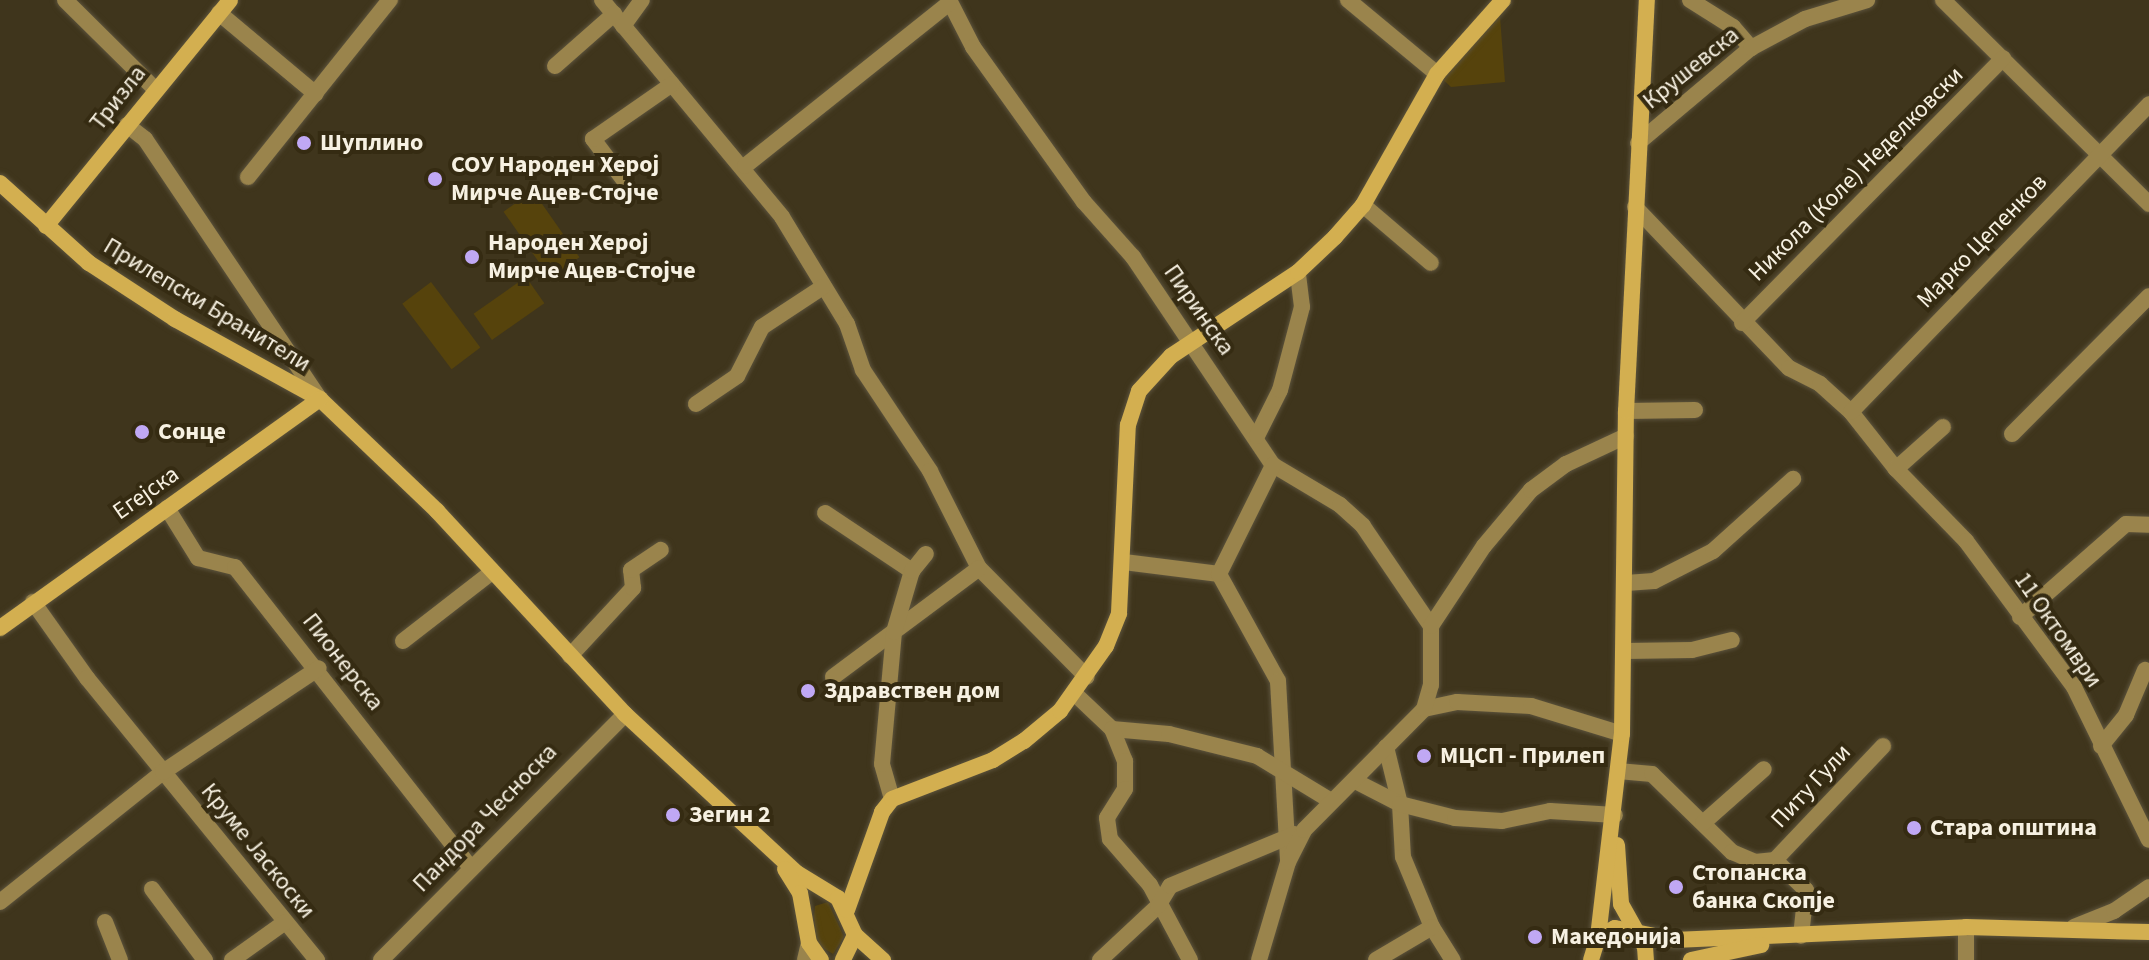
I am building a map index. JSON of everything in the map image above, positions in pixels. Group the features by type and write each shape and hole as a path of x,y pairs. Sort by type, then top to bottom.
{"street":[{"path":"65,0 155,89"},
{"path":"248,177 390,0"},
{"path":"602,0 745,166 847,324 863,370 930,471 979,568 1087,677"},
{"path":"555,66 642,0"},
{"path":"1348,0 1437,74"},
{"path":"883,960 855,935 847,910 866,865 882,812 892,799 993,760 1024,741 1087,677 1119,613 1124,562 1128,425 1139,391 1157,369 1192,341 1298,272 1363,205 1437,74 1503,0"},
{"path":"1589,958 1598,937 1615,815 1622,734 1626,411 1647,0"},
{"path":"1690,0 1733,27 1751,48"},
{"name":"Крушевска","path":"1638,143 1751,48 1805,19 1867,0"},
{"path":"1943,0 2097,156 2149,204"},
{"path":"745,166 949,2"},
{"name":"Пиринска","path":"949,2 973,47 1084,202 1128,250 1257,436 1273,465"},
{"path":"224,7 316,94"},
{"name":"Тризла","path":"46,226 224,7"},
{"name":"Никола (Коле) Неделковски","path":"1742,323 2003,58"},
{"path":"623,179 593,139 672,84"},
{"name":"Марко Цепенков","path":"1851,412 2149,104"},
{"name":"Прилепски Бранители","path":"127,125 145,139 320,399 437,511 625,714 755,829 797,873 829,891 847,910"},
{"name":"Прилепски Бранители","path":"0,183 89,263 175,319 320,399"},
{"path":"1363,205 1431,263"},
{"name":"11 Октомври","path":"1635,207 1742,323 1789,368 1820,384 1851,412 1896,469 1966,541 2074,687 2149,840"},
{"path":"1257,436 1280,390 1302,307 1298,272"},
{"path":"696,404 737,376 762,327 823,287"},
{"path":"2012,434 2149,296"},
{"name":"Егејска","path":"0,628 320,399"},
{"path":"1626,411 1695,410"},
{"path":"1896,469 1943,427"},
{"path":"1259,960 1288,862 1304,830 1331,801 1357,782 1424,709 1431,685 1431,626 1484,546 1531,490 1566,464 1626,436"},
{"path":"1219,574 1273,465 1340,505 1363,526 1431,626"},
{"path":"1626,583 1654,581 1713,551 1793,479"},
{"name":"Пионерска","path":"167,508 198,558 235,567 319,668 470,867"},
{"path":"825,513 912,571"},
{"path":"2020,617 2126,524 2149,525"},
{"path":"570,656 633,588 631,570 661,550"},
{"path":"892,799 882,764 894,632 912,571 926,554"},
{"path":"1124,562 1219,574"},
{"path":"833,677 979,568"},
{"path":"403,641 492,572"},
{"path":"1219,574 1278,681 1279,766 1288,862"},
{"name":"Круме Јаскоски","path":"33,602 163,772 317,960"},
{"path":"1625,651 1692,650 1732,640"},
{"name":"Круме Јаскоски","path":"0,902 163,772 319,668"},
{"path":"2101,746 2126,715 2145,670"},
{"path":"1074,693 1112,729 1125,761 1125,789 1106,826 1110,839 1150,885 1158,906 1190,960"},
{"path":"1424,709 1457,702 1531,706 1622,734"},
{"name":"Пандора Чесноска","path":"381,960 625,714"},
{"path":"1112,729 1197,740 1279,766 1331,801"},
{"name":"Питу Гули","path":"1618,771 1652,774 1732,852 1755,862 1775,860 1883,746"},
{"path":"1386,747 1400,804 1403,857 1432,927 1453,960"},
{"name":"Питу Гули","path":"1703,823 1764,769"},
{"path":"1357,782 1400,804 1455,818 1502,821 1550,811 1615,815"},
{"path":"1615,815 1621,904 1634,933 1645,947 1646,960"},
{"name":"Прилепски Бранители","path":"755,829 791,878 805,909 809,943"},
{"path":"1100,960 1158,906 1170,886 1188,875 1304,830"},
{"name":"Питу Гули","path":"1775,860 1806,890 1801,936"},
{"path":"805,909 810,899 829,891 866,865"},
{"path":"2074,927 2114,911 2149,887"},
{"path":"152,889 205,960"},
{"path":"105,922 120,960"},
{"path":"232,960 285,922"},
{"path":"1376,960 1432,927"},
{"path":"1598,937 1615,928 1674,940 1966,927 2074,927 2149,932"},
{"path":"1966,927 1966,960"},
{"path":"848,960 855,935"},
{"path":"1691,960 1801,936"},
{"path":"805,960 809,943"},
{"path":"809,943 821,960"}],"shaded area":[{"path":"1499,4 1505,82 1451,87 1437,74"},
{"path":"533,191 579,257 550,278 504,212"},
{"path":"526,277 544,303 492,340 474,314"},
{"path":"431,282 480,347 452,369 402,304"},
{"path":"828,902 844,937 833,954 817,944 814,916 815,906"}],"place":[{"name":"Шуплино","path":"304,143"},
{"name":"СОУ Народен Херој Мирче Ацев-Стојче","path":"435,179"},
{"name":"Народен Херој Мирче Ацев-Стојче","path":"472,257"},
{"name":"Сонце","path":"142,432"},
{"name":"Здравствен дом","path":"808,691"},
{"name":"МЦСП - Прилеп","path":"1424,756"},
{"name":"Зегин 2","path":"673,815"},
{"name":"Стара општина","path":"1914,828"},
{"name":"Стопанска банка Скопје","path":"1676,887"},
{"name":"Македонија","path":"1535,937"}]}
